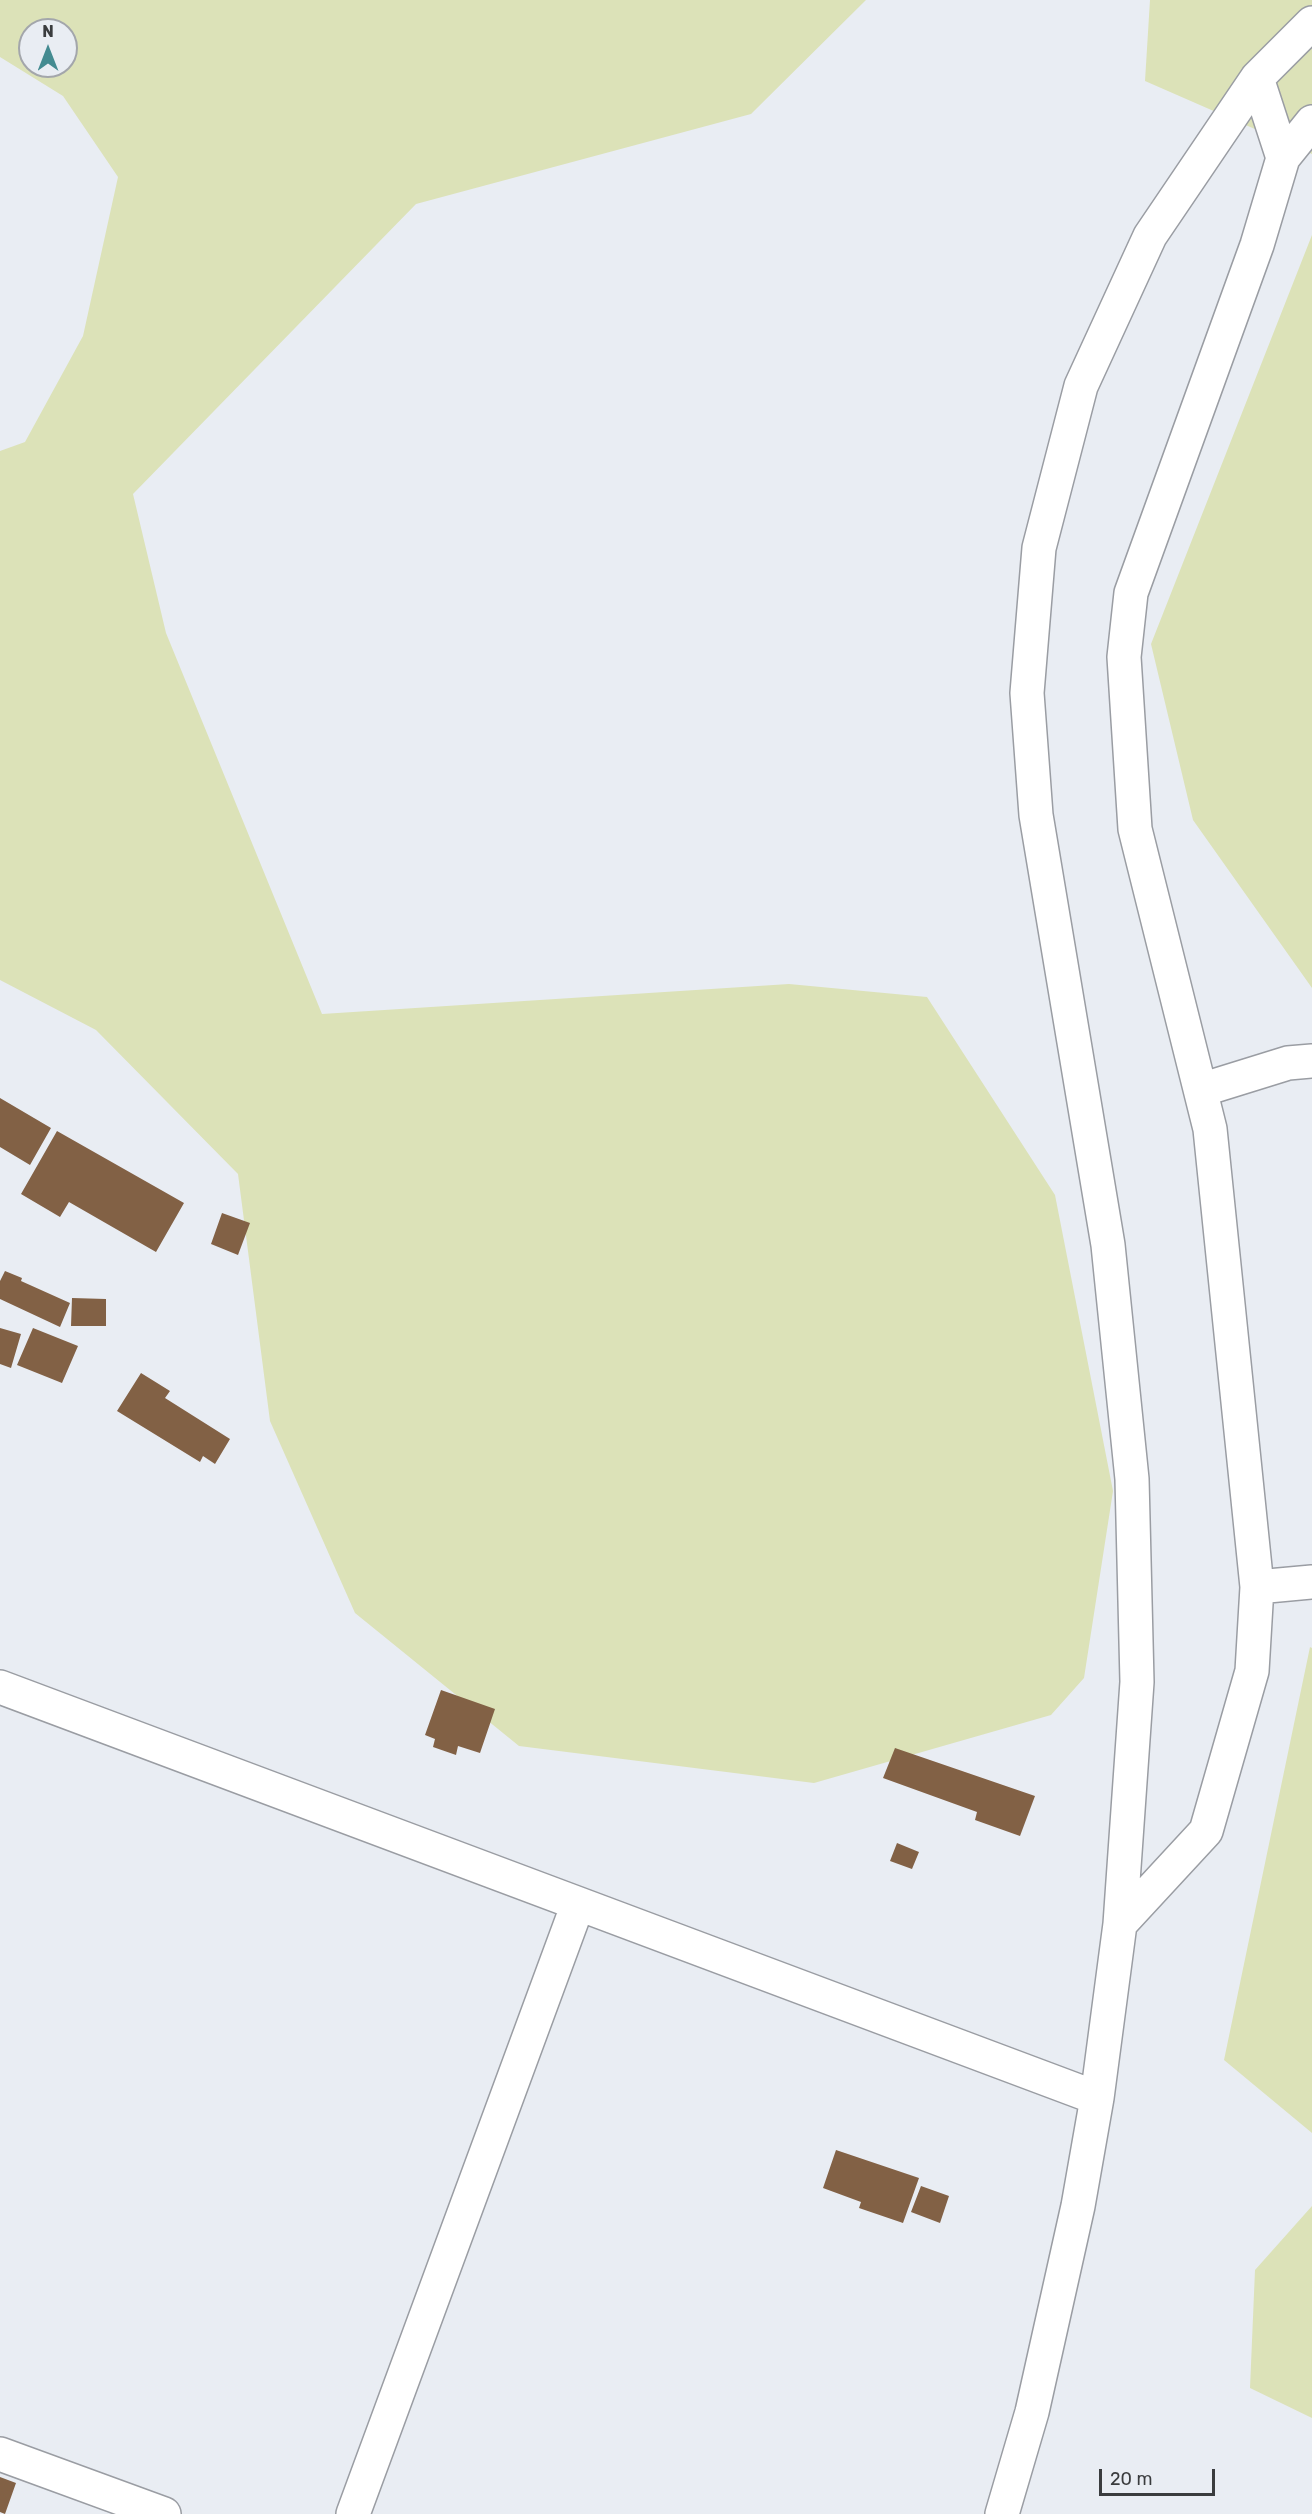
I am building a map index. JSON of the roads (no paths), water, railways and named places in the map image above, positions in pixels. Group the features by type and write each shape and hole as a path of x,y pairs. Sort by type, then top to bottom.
{"street":[{"path":"1002,2514 1032,2412 1078,2206 1097,2098 1119,1924 1137,1682 1132,1479 1108,1245 1036,815 1027,693 1039,548 1082,387 1150,236 1257,78 1312,23"},
{"path":"1257,78 1283,158"},
{"path":"1119,1924 1206,1831 1252,1671 1257,1587 1210,1129 1135,830 1124,657 1131,593 1257,245 1283,158 1312,122"},
{"path":"1201,1090 1288,1063 1312,1061"},
{"path":"1257,1587 1312,1582"},
{"path":"0,1687 1097,2098"},
{"path":"353,2514 578,1904"},
{"path":"0,2454 164,2514"}]}
